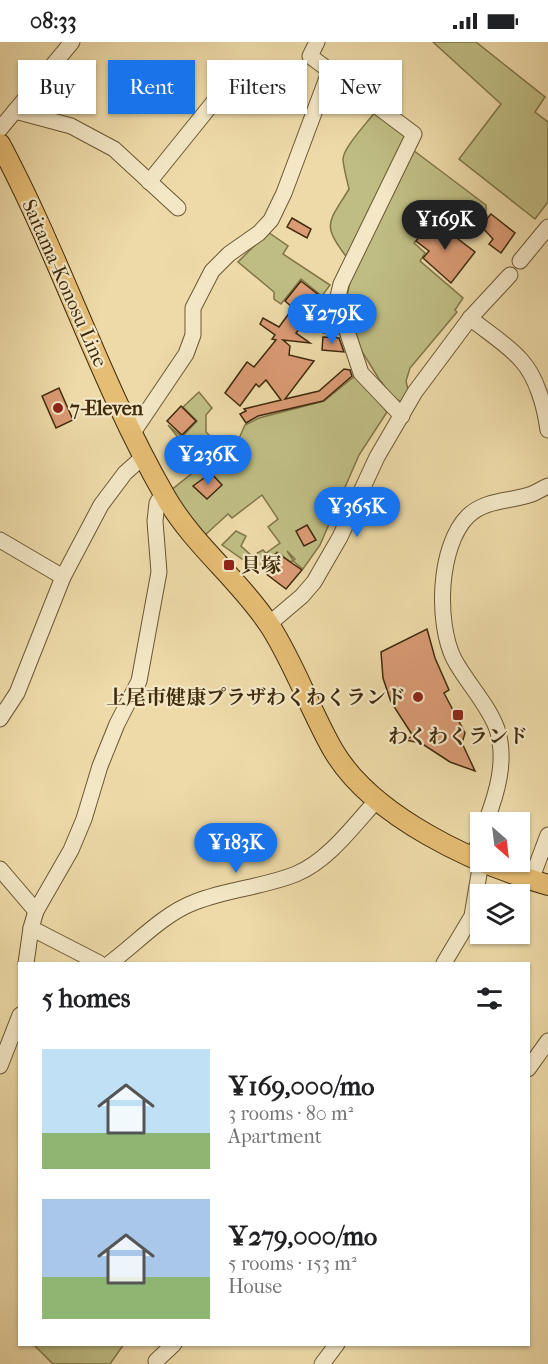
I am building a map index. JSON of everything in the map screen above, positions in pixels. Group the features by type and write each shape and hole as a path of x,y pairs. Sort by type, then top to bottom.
{"main road":[{"name":"Saitama-Konosu Line","path":"0,144 132,434 163,493 191,534 269,624 333,750 355,781 377,800 414,825 470,856"},
{"name":"Saitama-Konosu Line","path":"511,872 539,882"}],"street":[{"path":"0,129 72,42"},
{"path":"317,42 310,57 319,63"},
{"path":"132,434 186,354 193,335 193,308 212,271 229,254 259,233 271,220 284,193 319,99"},
{"path":"149,182 207,110"},
{"path":"15,111 71,126 114,148 178,208"},
{"path":"388,114 414,134 341,284 337,301 361,373 402,416"},
{"path":"520,261 548,227"},
{"path":"269,624 302,596 326,564 377,457 420,385 470,318 510,275"},
{"path":"470,318 522,361 535,385 545,412 548,430"},
{"path":"0,719 17,693 63,577 101,505 125,473 144,456"},
{"path":"489,812 498,787 499,737 493,722 448,645 444,625 443,589 451,545 468,516 492,503 532,494 548,486"},
{"path":"26,962 36,911 71,850 84,819 108,745 139,681 157,588 159,572 156,503 163,493"},
{"path":"0,540 63,577"},
{"path":"111,962 164,920 194,902 298,873 317,861 337,843 377,800"},
{"path":"539,882 548,835"},
{"path":"0,869 36,911"},
{"path":"445,962 472,916 476,872"},
{"path":"31,928 97,962"},
{"path":"0,1066 18,1020"},
{"path":"530,1066 548,1041"},
{"path":"155,1346 156,1363"},
{"path":"156,1363 172,1346"},
{"path":"322,1364 336,1346"}],"shaded area":[{"path":"433,42 476,42 545,97 535,112 548,122 548,202 535,219 459,159 501,104"},
{"path":"373,114 378,114 405,135 348,259 334,238 330,224 349,189 343,160 346,149"},
{"path":"413,150 486,205 486,211 468,233 440,211 414,243 425,253 420,261 463,298 455,310 457,312 410,368 406,381 409,395 401,402 392,396 361,350 346,301 350,282"},
{"path":"268,232 288,246 283,254 330,285 322,296 301,279 281,304 274,299 274,292 238,262"},
{"path":"322,298 327,302 331,301 341,334 323,333 304,320"},
{"path":"356,375 387,412 359,455 320,545 303,569 293,561 295,559 287,551 293,560 291,562 277,552 259,571 222,545 236,531 246,536 241,546 252,556 263,550 266,553 280,543 268,527 278,519 262,495 232,518 228,514 204,536 170,491 210,459 195,440 185,446 168,425 182,437 197,421 183,407 199,392 212,408 206,415 206,432 220,446 228,441 236,445 245,425 259,418 324,401"},
{"path":"35,1346 123,1346 110,1364 53,1364"}],"building":[{"path":"491,214 515,233 501,253 489,244 493,239 481,226"},
{"path":"292,218 311,229 307,238 287,227"},
{"path":"433,220 475,252 451,283 423,258 429,251 416,241"},
{"path":"301,281 320,296 299,325 301,327 296,333 310,343 283,340 290,346 289,355 314,361 285,399 319,391 344,369 350,370 352,376 323,401 258,416 246,423 240,414 246,411 244,409 281,400 266,380 259,387 256,384 240,406 225,393 247,362 254,367 276,340 272,339 275,335 260,324 263,318 279,327 293,308 285,301"},
{"path":"323,337 339,338 344,352 322,350"},
{"path":"59,388 73,420 56,428 42,396"},
{"path":"181,406 196,421 182,435 167,421"},
{"path":"211,473 222,485 207,499 193,486"},
{"path":"307,525 316,540 304,546 296,531"},
{"path":"277,553 302,570 286,589 261,570"},
{"name":"上尾市健康プラザわくわくランド","path":"427,629 435,658 449,690 444,693 465,733 462,743 475,771 450,762 421,743 405,740 413,736 391,702 383,678 381,652"}],"place":[{"name":"7-Eleven","path":"58,408"},
{"name":"貝塚","path":"229,565"},
{"name":"上尾市健康プラザわくわくランド","path":"418,697"},
{"name":"わくわくランド","path":"458,715"}]}
